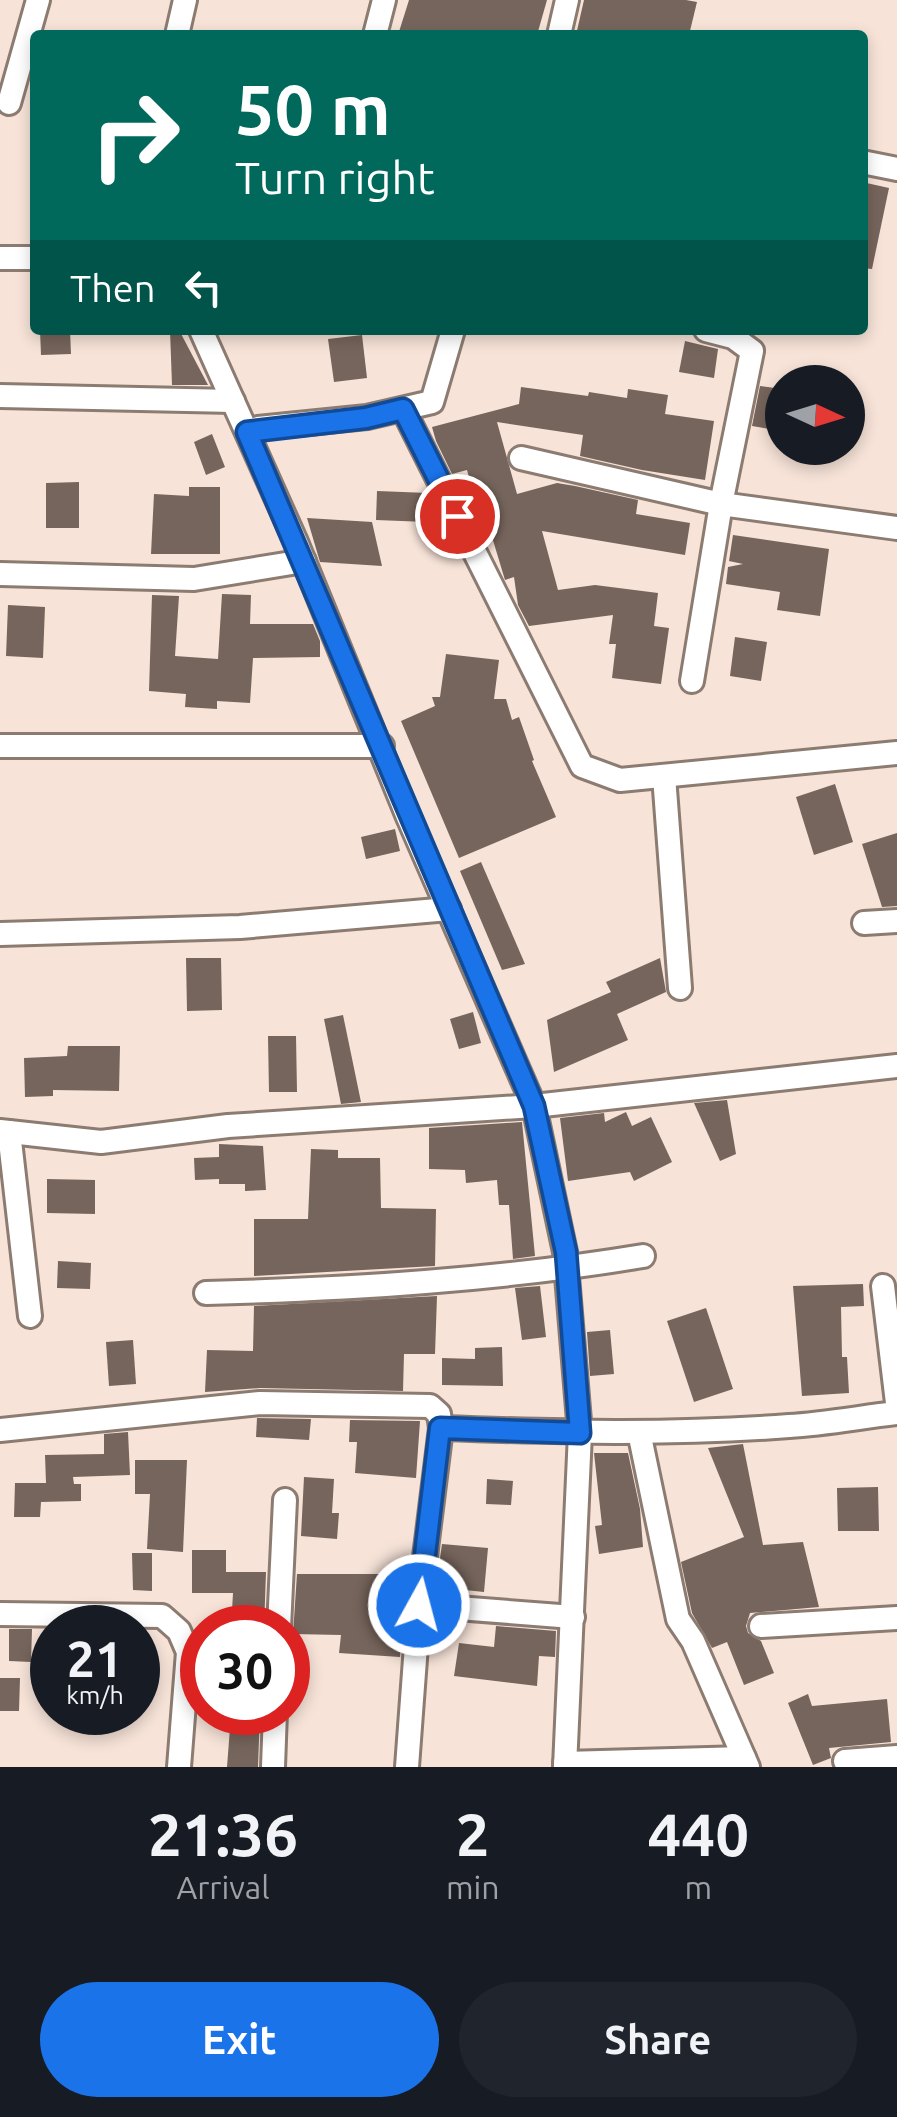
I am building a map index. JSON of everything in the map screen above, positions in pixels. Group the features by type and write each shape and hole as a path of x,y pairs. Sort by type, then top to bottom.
{"street":[{"path":"9,103 38,0"},
{"path":"178,30 185,0"},
{"path":"376,30 384,0"},
{"path":"560,30 567,0"},
{"path":"868,163 897,170"},
{"path":"0,258 30,258"},
{"path":"204,335 534,1106 567,1268 580,1433 565,1765 746,1763 692,1641 678,1619 639,1432"},
{"path":"247,432 366,418 432,402 452,335"},
{"path":"692,681 720,504 752,351 725,335"},
{"path":"0,396 233,402"},
{"path":"403,409 582,766 620,780 897,752"},
{"path":"521,458 720,504 897,528"},
{"path":"0,574 194,579 304,561"},
{"path":"0,746 382,746"},
{"path":"664,776 680,988"},
{"path":"0,934 240,927 448,909"},
{"path":"864,923 897,921"},
{"path":"30,1316 4,1132 102,1142 228,1126 534,1106 897,1066"},
{"path":"206,1294 352,1289 567,1268 643,1256"},
{"path":"883,1286 897,1404"},
{"path":"0,1430 260,1402 430,1406 438,1414 440,1428 419,1605 407,1767"},
{"path":"440,1428 639,1432 790,1426 897,1413"},
{"path":"280,1605 285,1500"},
{"path":"419,1605 573,1616"},
{"path":"0,1614 162,1616 179,1632 188,1652 180,1767"},
{"path":"760,1626 897,1618"},
{"path":"273,1767 274,1735"},
{"path":"845,1762 897,1757"}],"building":[{"path":"409,0 547,0 538,30 400,30"},
{"path":"584,0 697,2 690,30 577,30"},
{"path":"868,183 889,188 872,269 868,269"},
{"path":"40,335 70,335 71,354 41,355"},
{"path":"170,335 182,335 208,385 172,385"},
{"path":"362,335 367,378 334,382 328,339"},
{"path":"685,341 718,349 714,378 679,372"},
{"path":"760,386 765,387 765,428 752,426"},
{"path":"521,387 588,396 589,392 627,398 628,389 668,395 665,414 714,421 705,480 580,456 583,435 497,422 517,494 557,483 575,486 638,500 636,514 690,523 685,555 542,531 558,590 595,585 658,593 654,626 669,628 661,684 612,678 616,644 609,644 613,615 529,626 518,605 514,577 505,580 492,537 486,539 467,470 452,474 436,441 432,427 519,404"},
{"path":"212,434 225,467 206,475 194,442"},
{"path":"79,482 79,528 46,528 46,483"},
{"path":"189,487 220,487 220,554 151,554 154,494 189,496"},
{"path":"377,491 428,493 427,522 376,520"},
{"path":"307,518 372,522 382,566 320,562"},
{"path":"733,535 829,549 820,616 777,610 780,592 726,584 728,567 743,564 729,561"},
{"path":"222,594 251,595 250,624 313,624 320,641 320,657 253,658 250,703 217,701 217,709 185,707 186,694 149,691 152,595 179,596 175,656 218,659"},
{"path":"8,605 45,607 43,658 6,656"},
{"path":"735,637 767,642 761,681 730,676"},
{"path":"446,654 499,660 494,699 506,699 512,720 519,717 532,761 556,817 459,858 401,721 435,706 432,697 440,697"},
{"path":"835,784 853,842 814,855 796,797"},
{"path":"395,829 400,851 366,859 361,837"},
{"path":"897,833 897,906 882,907 862,844"},
{"path":"481,862 525,964 502,970 460,871"},
{"path":"186,958 221,958 222,1010 187,1011"},
{"path":"660,958 666,992 617,1014 628,1040 554,1072 547,1020 611,992 606,982"},
{"path":"473,1012 481,1043 459,1049 450,1019"},
{"path":"343,1015 361,1102 341,1104 324,1019"},
{"path":"268,1036 296,1036 297,1092 269,1092"},
{"path":"68,1046 120,1046 119,1091 53,1090 53,1096 25,1097 24,1058 67,1056"},
{"path":"727,1100 736,1154 720,1161 694,1103"},
{"path":"626,1112 632,1126 651,1117 672,1162 634,1181 630,1172 568,1181 560,1118 604,1113 605,1122"},
{"path":"522,1122 535,1256 513,1259 509,1205 499,1205 497,1180 466,1183 465,1170 429,1169 429,1128"},
{"path":"219,1144 263,1146 266,1190 245,1191 245,1184 219,1184 219,1179 195,1180 194,1158 219,1157"},
{"path":"311,1149 338,1150 338,1158 380,1158 381,1208 436,1209 435,1266 254,1276 254,1219 308,1219"},
{"path":"47,1179 95,1180 95,1214 47,1213"},
{"path":"58,1261 91,1263 90,1289 57,1288"},
{"path":"863,1284 864,1306 841,1307 842,1357 847,1357 849,1393 802,1396 793,1286"},
{"path":"540,1286 546,1337 522,1340 515,1288"},
{"path":"437,1296 435,1354 404,1354 403,1391 260,1388 205,1392 207,1350 253,1351 254,1306"},
{"path":"706,1308 733,1389 694,1402 667,1321"},
{"path":"610,1330 614,1374 590,1376 587,1332"},
{"path":"133,1340 136,1384 109,1386 106,1342"},
{"path":"502,1347 503,1386 442,1385 442,1358 475,1359 475,1348"},
{"path":"257,1418 311,1419 309,1440 256,1437"},
{"path":"350,1420 420,1421 416,1478 355,1473 357,1442 349,1442"},
{"path":"128,1432 130,1475 73,1477 74,1484 81,1484 81,1501 41,1502 40,1517 14,1517 15,1483 46,1483 45,1455 104,1454 104,1434"},
{"path":"743,1444 763,1545 803,1542 819,1607 750,1613 748,1633 761,1641 774,1673 744,1685 727,1642 712,1648 692,1613 681,1562 744,1537 708,1448"},
{"path":"594,1453 628,1453 640,1509 643,1547 599,1554 595,1526 602,1525"},
{"path":"135,1460 187,1460 183,1552 147,1549 150,1494 135,1494"},
{"path":"304,1477 334,1479 332,1513 339,1513 337,1539 301,1536"},
{"path":"487,1479 513,1481 511,1505 486,1504"},
{"path":"878,1487 879,1531 838,1531 837,1488"},
{"path":"442,1544 488,1548 484,1592 436,1587"},
{"path":"192,1550 226,1550 226,1572 266,1572 265,1605 232,1605 233,1593 192,1593"},
{"path":"132,1553 152,1553 152,1591 133,1590"},
{"path":"297,1574 401,1574 400,1657 339,1653 341,1635 310,1634 310,1605 295,1605"},
{"path":"496,1626 556,1631 555,1657 539,1656 537,1686 454,1676 459,1643 494,1647"},
{"path":"9,1629 30,1629 30,1662 9,1661"},
{"path":"0,1678 20,1678 19,1711 0,1711"},
{"path":"808,1694 812,1706 887,1699 891,1742 829,1748 831,1758 813,1765 788,1703"},
{"path":"229,1735 259,1735 258,1767 227,1767"}],"route":[{"path":"419,1605 440,1428 580,1433 566,1252 534,1106 247,432 366,418 403,409 457,516"}]}
